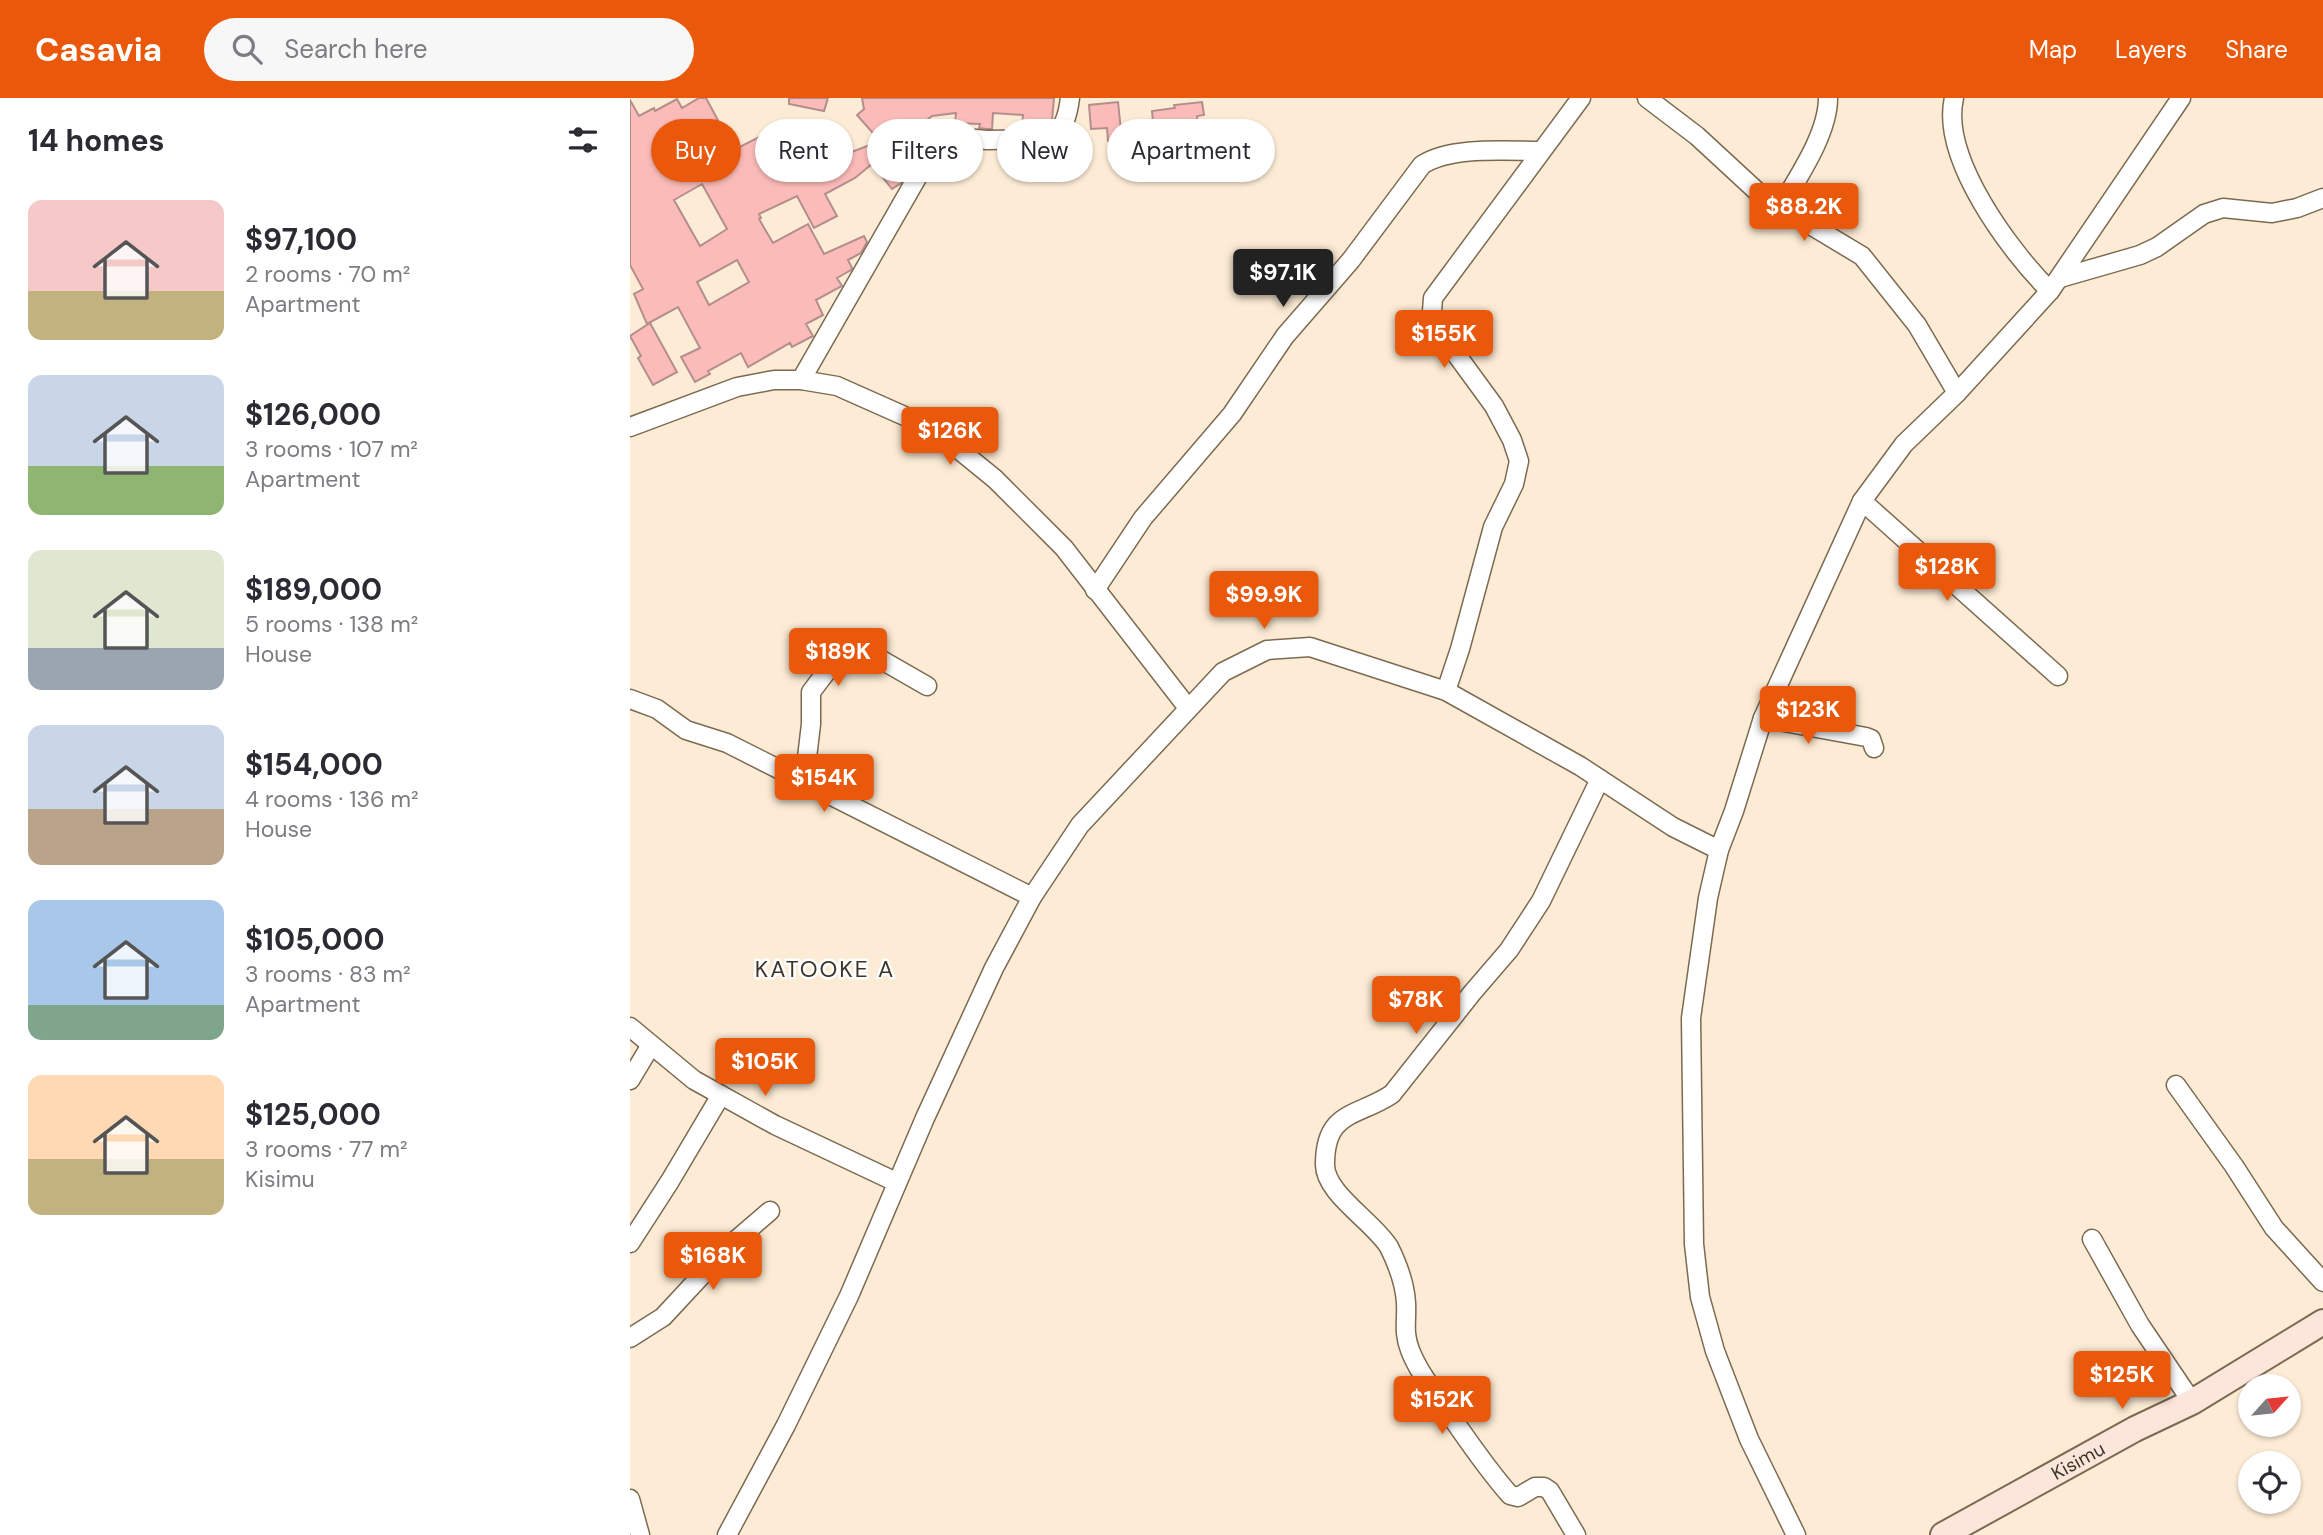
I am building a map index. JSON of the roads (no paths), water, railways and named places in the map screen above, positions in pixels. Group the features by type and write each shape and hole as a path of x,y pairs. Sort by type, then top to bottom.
{"street":[{"path":"801,380 930,155 942,142 953,137 987,140 1048,139 1056,135 1064,125 1070,98"},
{"path":"1446,691 1493,527 1514,484 1520,461 1494,406 1437,328 1432,311 1433,298 1581,98"},
{"path":"1647,98 1696,136 1762,196 1862,256 1917,325 1956,393"},
{"path":"1780,208 1821,131 1826,118 1828,98"},
{"path":"1954,98 1954,134 1959,154 1983,206 2036,277 2055,285 2157,247 2204,214 2223,208 2272,213 2297,208 2323,198"},
{"path":"1796,1535 1749,1439 1715,1351 1700,1297 1694,1244 1691,1018 1708,898 1719,850 1763,718 1862,501 1904,444 1956,393 2055,285 2181,98"},
{"path":"1095,590 1143,518 1232,414 1285,337 1351,260 1422,165 1434,157 1447,155 1541,151"},
{"path":"630,428 737,387 774,380 801,380 836,386 909,418 952,444 995,479 1064,548 1188,708"},
{"path":"1862,501 2058,676"},
{"path":"804,783 811,724 811,692 846,646 859,647 927,687"},
{"path":"727,1535 786,1425 849,1296 896,1182 994,968 1032,897 1080,825 1223,672 1267,650 1310,647 1446,691 1600,779 1673,827 1719,850"},
{"path":"630,699 657,709 686,730 727,743 1032,897"},
{"path":"1763,718 1866,737 1873,742 1874,748"},
{"path":"1576,1535 1550,1492 1544,1487 1535,1488 1518,1497 1510,1494 1421,1373 1407,1339 1404,1327 1405,1291 1389,1247 1377,1231 1336,1191 1324,1166 1329,1137 1339,1120 1378,1104 1392,1094 1472,993 1510,950 1541,901 1600,779"},
{"path":"630,1027 694,1080 775,1125 896,1182"},
{"path":"630,1080 651,1045"},
{"path":"2176,1085 2274,1228 2323,1282"},
{"path":"630,1243 721,1095"},
{"path":"630,1338 663,1317 728,1247 770,1212"},
{"path":"2092,1239 2140,1325 2192,1402"},
{"name":"Kisimu","path":"1942,1535 2135,1429 2192,1402 2323,1322"},
{"path":"630,1499 640,1535"}],"district":[{"name":"KATOOKE A","path":"825,969"}]}
